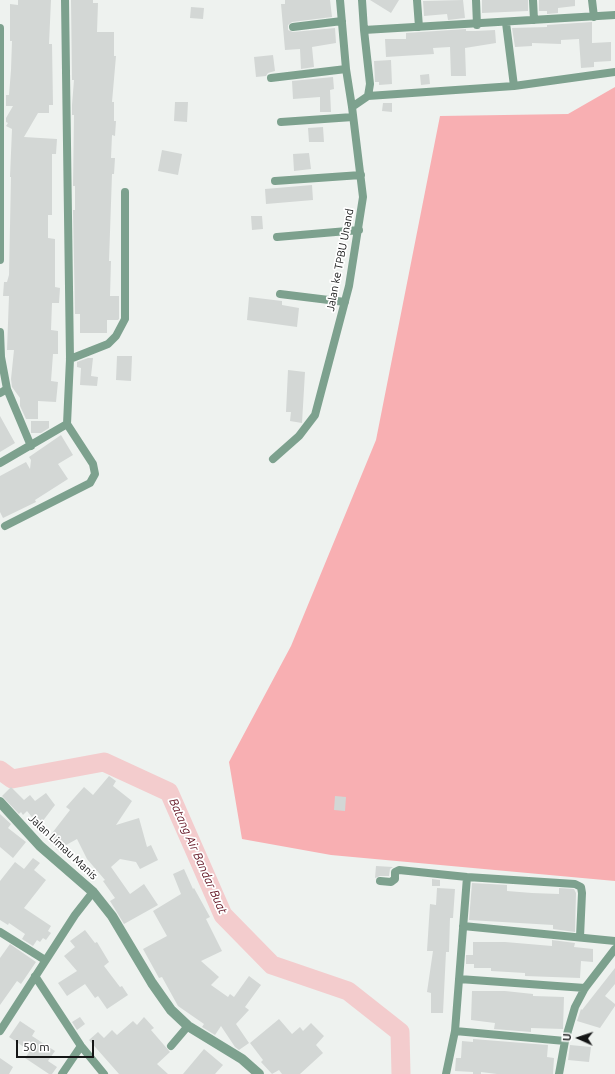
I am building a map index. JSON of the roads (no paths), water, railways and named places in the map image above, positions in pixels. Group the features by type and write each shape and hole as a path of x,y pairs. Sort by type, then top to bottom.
{"street":[{"path":"5,526 90,482 95,474 94,464 67,424 70,359 66,0"},
{"name":"Jalan ke TPBU Unand","path":"274,459 299,436 314,415 345,302 359,230 363,197 346,69 340,0"},
{"path":"362,0 370,84 368,96"},
{"path":"417,0 419,27"},
{"path":"476,0 477,25"},
{"path":"533,0 534,20"},
{"path":"592,0 594,17"},
{"path":"364,30 477,25 615,15"},
{"path":"293,27 342,21"},
{"path":"506,23 514,86"},
{"path":"0,28 0,260"},
{"path":"271,78 346,69"},
{"path":"352,108 368,96 514,86 615,72"},
{"path":"280,122 352,118"},
{"path":"275,181 361,174"},
{"path":"70,359 108,344 116,336 125,319 125,192"},
{"path":"278,237 359,230"},
{"path":"280,294 345,302"},
{"path":"0,332 4,391 31,446"},
{"path":"0,464 67,424"},
{"name":"Jalan Limau Manis","path":"0,802 40,846 94,892 112,916 152,983 171,1010 188,1026 242,1059 259,1074"},
{"path":"380,881 391,882 395,878 395,872 399,870 467,877 579,885 582,893 580,937"},
{"path":"446,1074 454,1031 467,877"},
{"path":"0,1030 75,915 94,892"},
{"path":"463,926 615,941"},
{"path":"0,932 45,960"},
{"path":"559,1074 565,1041 575,1007 585,988 615,949"},
{"path":"35,976 81,1046 104,1074"},
{"path":"459,979 585,988"},
{"path":"171,1046 188,1026"},
{"path":"454,1031 565,1041"},
{"path":"62,1074 81,1046"}],"waterway":[{"name":"Batang Air Bandar Buat","path":"0,770 12,779 104,762 169,792 223,915 272,965 348,991 400,1032 401,1074"}]}
